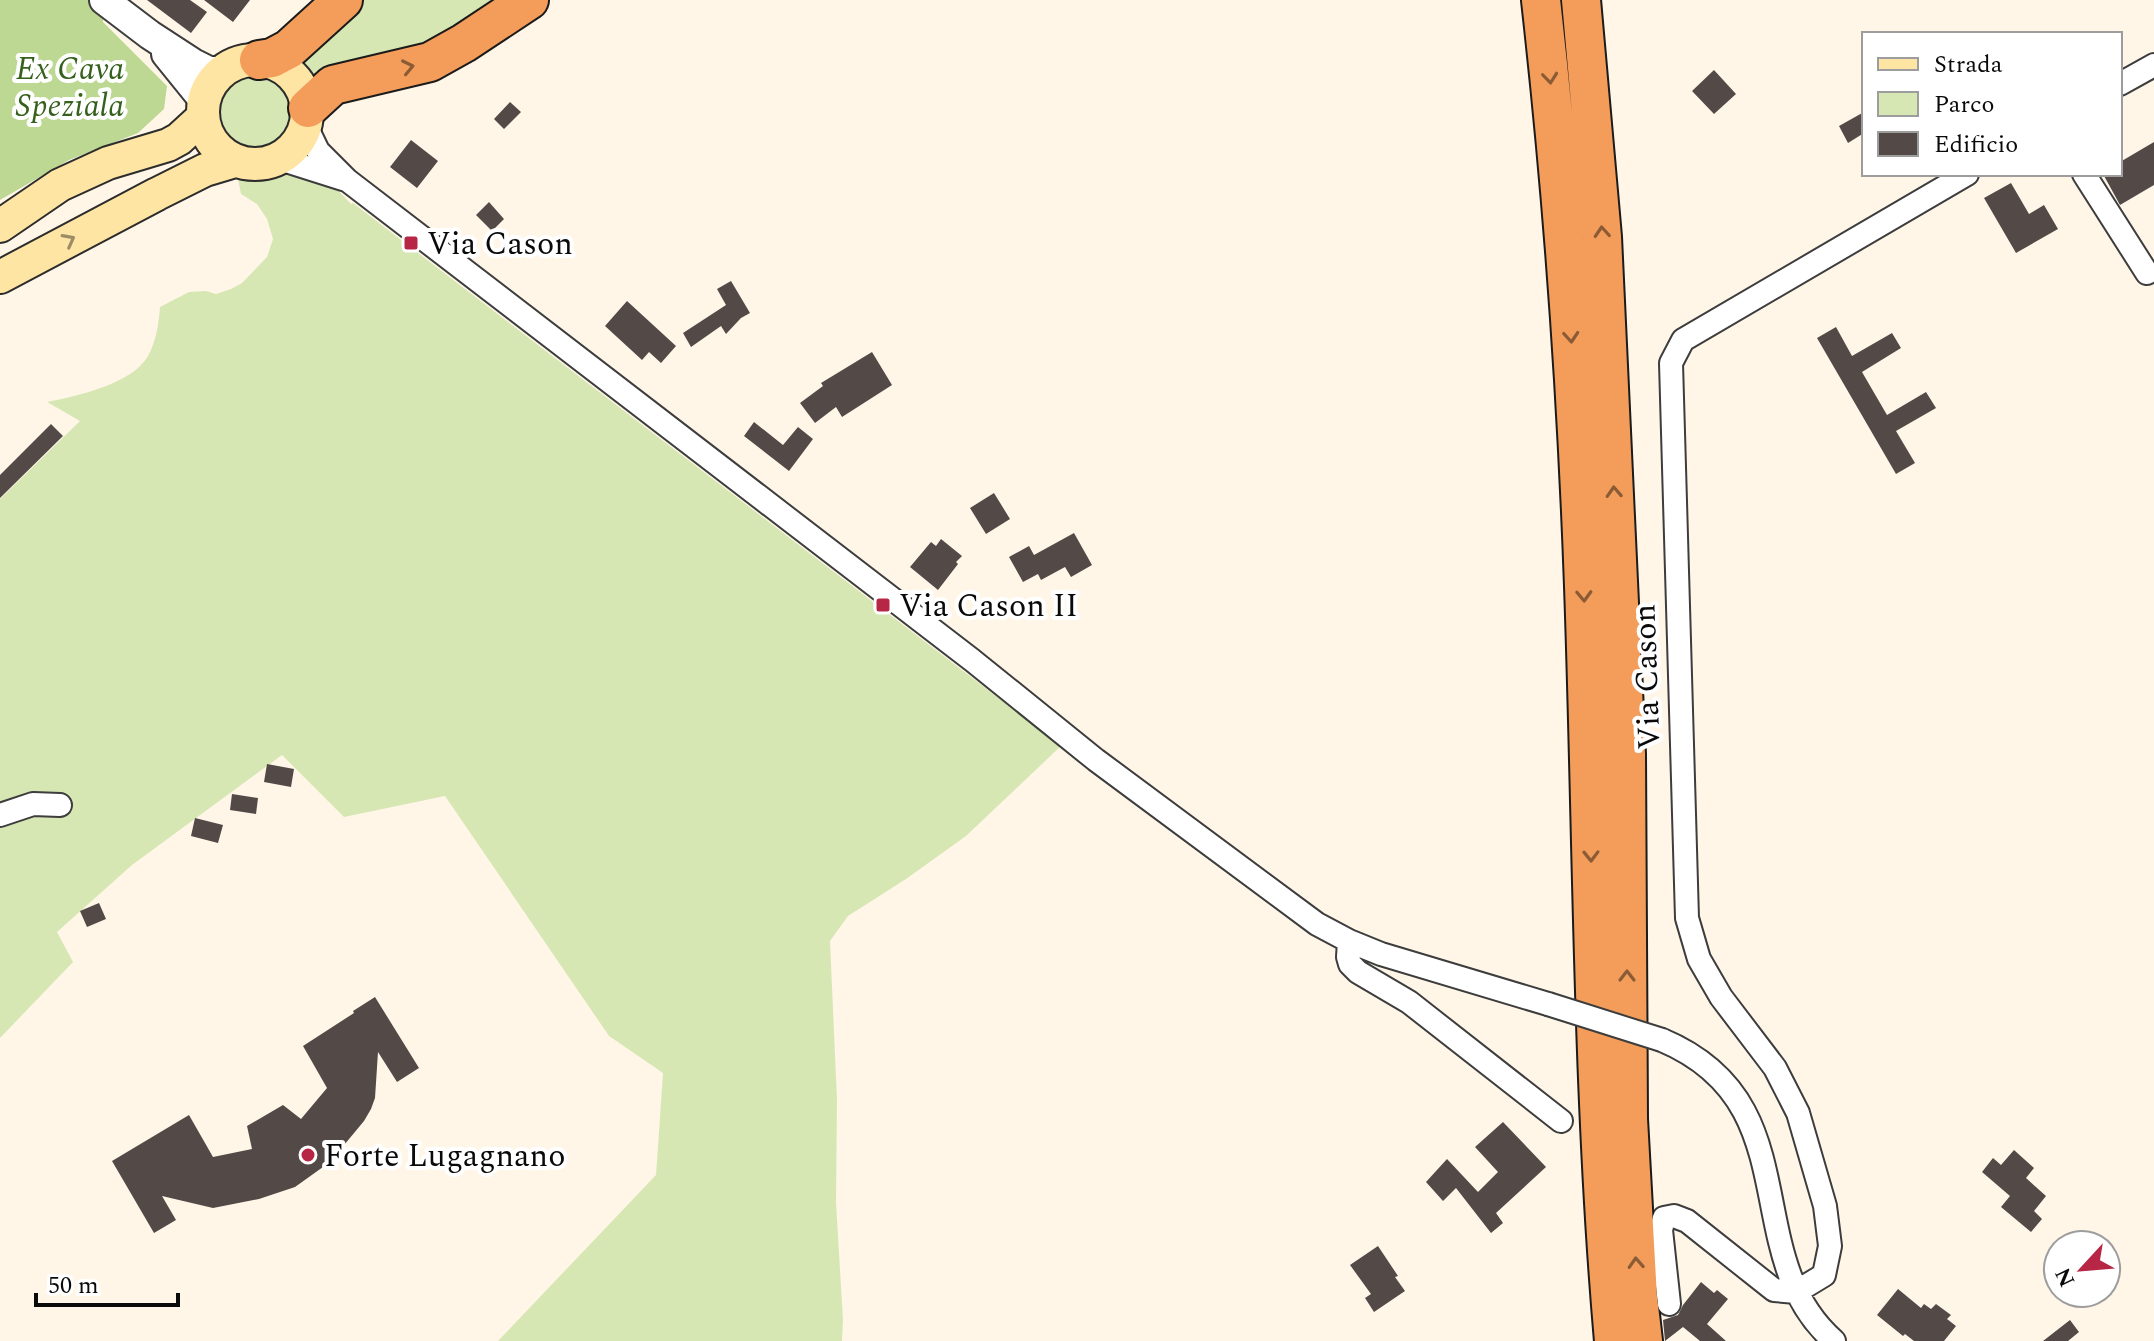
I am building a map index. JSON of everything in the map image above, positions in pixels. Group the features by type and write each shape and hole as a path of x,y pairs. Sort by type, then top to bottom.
{"highway":[{"path":"259,60 272,58 289,49 343,0"},
{"path":"307,117 333,85 430,62 529,0"},
{"path":"1541,0 1556,131 1576,429 1584,583 1598,1118 1614,1341"},
{"path":"1581,0 1603,253 1626,754 1628,1119 1643,1341"}],"main road":[{"path":"0,226 60,185 108,163 179,139 203,110 210,86 223,71 240,62 259,60 276,64 292,75 303,90 307,117 296,145 280,159 250,165 223,154 213,143 206,131 203,110"},
{"path":"0,277 205,170 235,161"}],"street":[{"path":"104,0 193,63 209,71 223,71"},
{"path":"150,35 194,89 203,110"},
{"path":"2122,83 2154,65"},
{"path":"307,117 318,151 347,180 972,660 1096,760 1317,924 1381,954 1662,1040 1686,1050 1707,1066 1736,1096 1751,1123 1762,1152 1782,1246 1796,1292 1834,1341"},
{"path":"280,159 347,180"},
{"name":"Via Cason","path":"1796,1292 1824,1275 1830,1246 1825,1206 1815,1169 1798,1113 1775,1068 1721,997 1699,959 1687,918 1671,363 1683,340 1964,176"},
{"path":"2085,176 2147,273"},
{"path":"0,815 33,804 60,805"},
{"path":"1349,941 1350,964 1358,972 1409,1002 1561,1121"},
{"path":"1669,1304 1661,1230 1664,1218 1674,1216 1687,1221 1774,1290 1796,1292"}],"green space":[{"name":"Ex Cava Speziala","path":"0,0 93,0 103,7 103,22 167,86 164,109 138,133 69,160 0,200"},
{"path":"355,0 513,0 452,41 313,92 303,75 290,63"},
{"path":"255,75 270,78 283,87 292,100 295,115 292,130 283,143 270,152 255,155 240,152 227,143 218,130 215,115 218,100 227,87 240,78"},
{"path":"296,171 334,186 351,204 1061,746 966,836 848,916 830,941 842,1341 498,1341 656,1175 663,1073 609,1036 445,796 344,817 282,755 132,865 57,932 73,962 0,1038 0,499 80,421 47,402 103,387 130,374 151,350 160,307 189,292 216,294 231,289 242,283 267,257 273,239 267,219 257,204 241,194 238,179"}],"building":[{"path":"147,0 190,0 207,12 191,33"},
{"path":"204,0 250,0 233,22"},
{"path":"1714,70 1736,94 1714,114 1692,91"},
{"path":"510,102 521,112 504,129 494,119"},
{"path":"1862,113 1862,134 1848,143 1839,126"},
{"path":"411,140 438,161 417,188 390,167"},
{"path":"2154,142 2154,185 2120,205 2104,176 2122,176 2122,161"},
{"path":"2011,183 2029,214 2044,205 2058,229 2016,253 1984,198"},
{"path":"489,202 504,219 492,231 476,215"},
{"path":"731,281 750,313 726,334 721,326 691,347 683,333 726,305 717,289"},
{"path":"627,301 676,346 661,363 649,352 642,360 605,326"},
{"path":"1836,327 1852,356 1892,333 1901,348 1862,372 1887,415 1926,392 1936,408 1896,431 1915,463 1896,474 1817,338"},
{"path":"872,352 892,385 842,417 836,407 815,423 800,403 823,386 821,383"},
{"path":"754,422 783,445 798,427 813,439 789,471 744,436"},
{"path":"51,424 63,436 0,498 0,475"},
{"path":"994,493 1010,519 986,534 970,508"},
{"path":"1074,533 1092,565 1071,577 1065,567 1041,580 1038,574 1023,582 1009,557 1029,546 1034,555"},
{"path":"941,539 962,556 938,590 910,567 931,542 936,546"},
{"path":"267,764 294,769 291,787 264,782"},
{"path":"232,794 258,798 256,814 230,810"},
{"path":"195,818 223,825 218,843 191,836"},
{"path":"99,903 106,919 87,927 80,911"},
{"path":"375,997 419,1068 397,1082 378,1052 375,1098 364,1121 330,1162 295,1187 259,1199 213,1208 162,1196 176,1220 154,1233 112,1161 189,1115 213,1157 252,1149 247,1126 283,1105 301,1119 327,1088 303,1046"},
{"path":"1503,1122 1546,1167 1496,1213 1503,1223 1491,1233 1456,1188 1443,1201 1426,1182 1447,1159 1478,1192 1498,1172 1475,1147"},
{"path":"2014,1150 2034,1168 2026,1178 2046,1196 2034,1211 2042,1219 2031,1232 2001,1207 2010,1196 1982,1172 1993,1158 2001,1165"},
{"path":"1378,1246 1405,1291 1374,1312 1365,1298 1371,1294 1350,1265"},
{"path":"1701,1282 1728,1299 1707,1324 1726,1341 1700,1341 1683,1327 1665,1341 1663,1320 1678,1315"},
{"path":"1898,1289 1921,1308 1924,1304 1931,1309 1936,1304 1951,1315 1947,1319 1956,1326 1944,1341 1914,1341 1877,1315"},
{"path":"2070,1320 2079,1332 2068,1341 2043,1341"}],"place":[{"name":"Via Cason","path":"411,243"},
{"name":"Via Cason II","path":"883,605"},
{"name":"Forte Lugagnano","path":"308,1155"}]}
